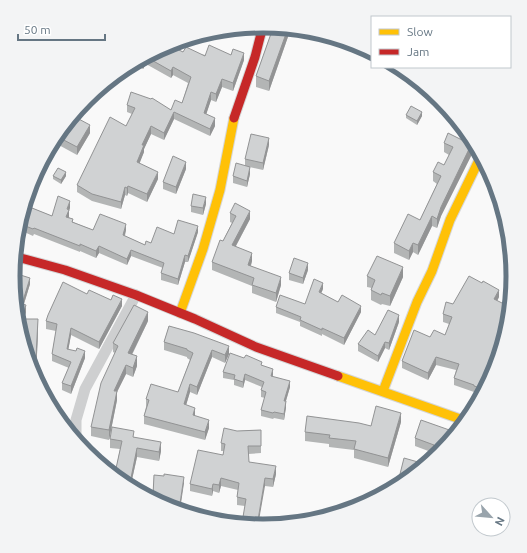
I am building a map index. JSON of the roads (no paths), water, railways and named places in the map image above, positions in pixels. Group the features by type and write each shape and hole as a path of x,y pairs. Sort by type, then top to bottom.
{"street":[{"path":"180,313 203,249 220,190 234,118 255,57 261,33"},
{"path":"383,391 417,302 432,271 450,220 478,162"},
{"path":"21,258 65,270 136,295 256,347 461,419"},
{"path":"76,432 76,420 85,389 136,295"}]}
